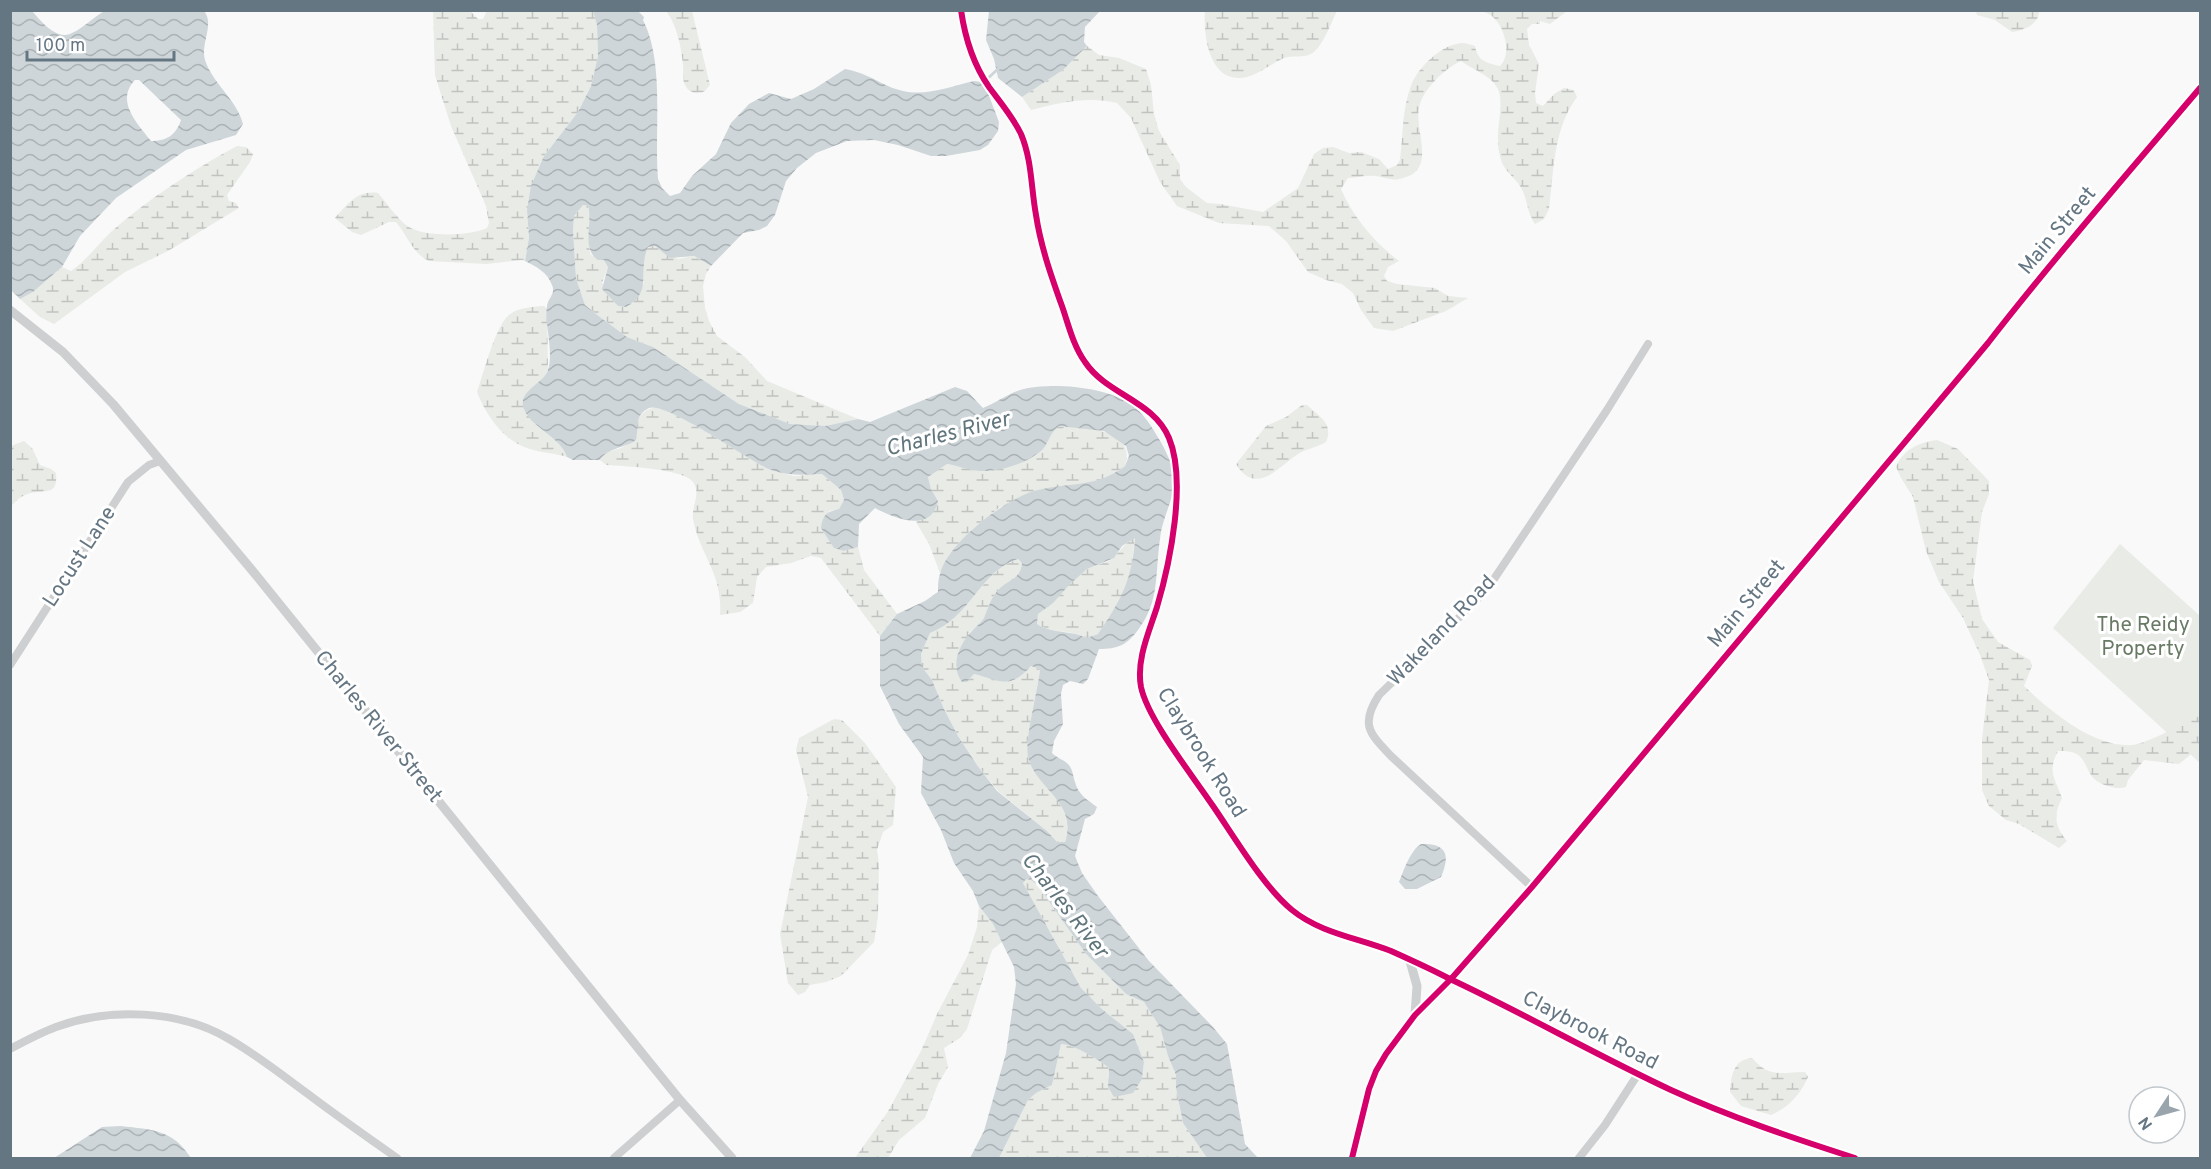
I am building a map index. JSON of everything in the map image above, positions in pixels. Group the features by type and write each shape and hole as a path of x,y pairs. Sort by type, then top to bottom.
{"street":[{"name":"Claybrook Road","path":"961,10 968,45 982,76 1011,116 1029,158 1035,211 1045,260 1070,330 1085,363 1105,382 1145,407 1156,417 1167,433 1176,460 1177,501 1161,592 1142,654 1141,685 1145,700 1171,745 1260,872 1292,910 1327,930 1391,952 1451,979 1638,1074 1714,1108 1855,1158"},
{"name":"Main Street","path":"1352,1158 1369,1089 1376,1071 1415,1015 1451,979 1532,887 1988,342 2045,270 2200,88"},
{"name":"Charles River Street","path":"10,310 39,332 82,371 160,461 251,569 680,1100 732,1158"},
{"name":"Wakeland Road","path":"1532,887 1372,736 1368,724 1369,710 1379,695 1475,602 1492,582 1607,410 1648,344"},
{"name":"Locust Lane","path":"10,665 128,482 149,465 160,461"},
{"path":"1410,961 1417,986 1415,1015"},
{"path":"10,1049 58,1026 94,1017 166,1016 199,1025 228,1037 254,1054 397,1158"},
{"path":"1579,1158 1605,1125 1638,1074"},
{"path":"614,1158 680,1100"}],"green space":[{"path":"1205,10 1337,11 1322,42 1311,54 1284,58 1247,77 1234,78 1217,67 1211,57 1206,34"},
{"path":"433,11 470,11 478,19 483,19 487,11 593,11 597,25 598,56 591,86 578,112 544,156 527,210 529,238 525,261 487,264 429,261 414,249 396,222 389,222 361,235 352,232 335,218 359,196 378,193 398,218 413,229 434,234 458,234 487,228 489,223 486,206 451,126 435,75"},
{"path":"666,11 692,11 710,85 704,92 692,92 685,85 678,36"},
{"path":"1480,11 1567,11 1550,24 1540,21 1540,24 1532,24 1527,29 1529,45 1539,64 1536,103 1543,106 1554,94 1564,88 1574,90 1577,97 1569,109 1559,136 1549,209 1544,219 1535,224 1522,190 1502,162 1498,141 1500,95 1495,84 1461,61 1448,69 1429,87 1421,101 1418,118 1422,160 1418,168 1411,175 1396,179 1379,176 1348,178 1341,189 1352,210 1366,229 1399,261 1388,267 1384,276 1387,281 1435,288 1448,296 1468,298 1446,311 1393,331 1374,328 1361,310 1353,293 1342,284 1308,272 1286,241 1269,226 1219,223 1177,206 1160,182 1131,118 1117,103 1084,100 1031,110 1022,97 1063,70 1087,46 1099,55 1119,58 1146,69 1159,131 1180,165 1180,179 1186,187 1207,203 1263,212 1298,188 1314,154 1323,148 1333,147 1349,153 1361,152 1379,159 1388,169 1397,165 1400,160 1408,95 1414,79 1431,58 1454,44 1462,43 1475,46 1478,55 1487,62 1500,66 1504,61 1506,41 1504,34 1492,16"},
{"path":"1976,11 2039,11 2034,23 2022,30 2012,32 1995,20 1977,15"},
{"path":"237,146 246,147 253,154 227,195 229,201 236,203 239,208 168,251 125,272 54,324 40,317 20,299 33,292 62,267 71,271 77,267 111,232 140,208 188,175"},
{"path":"583,205 588,206 589,212 591,255 607,262 608,267 602,283 618,306 626,307 633,303 644,283 643,257 648,247 654,246 678,259 693,256 711,266 703,286 705,308 717,336 745,357 767,381 858,419 825,426 790,424 739,404 653,347 627,337 600,317 585,305 576,278 574,216"},
{"path":"544,306 547,309 548,369 544,379 526,394 551,435 564,449 567,457 530,449 512,440 504,434 485,410 477,392 499,328 504,320 517,310"},
{"path":"1302,405 1307,405 1327,425 1326,442 1299,454 1266,477 1251,478 1243,473 1236,464 1266,426 1286,417"},
{"path":"659,407 771,470 794,476 822,474 841,490 844,500 839,509 829,511 844,551 858,547 864,570 897,614 880,636 821,558 811,556 791,563 766,567 757,577 753,603 740,612 720,615 720,600 715,576 696,532 693,519 696,489 691,480 675,473 606,465 600,460 606,453 629,443 637,435 637,424 641,415"},
{"path":"1059,426 1106,432 1116,437 1123,444 1127,453 1125,466 1107,478 1000,507 970,531 949,555 940,573 929,544 916,522 932,514 938,501 931,489 928,477 947,464 978,471 990,471 1047,444 1051,432"},
{"path":"1937,440 1958,449 1989,481 1989,494 1982,512 1973,581 1982,619 1998,642 2030,660 2032,666 2024,686 2046,706 2074,726 2103,741 2118,744 2132,745 2148,741 2200,716 2200,747 2179,764 2144,760 2128,780 2126,787 2115,788 2099,782 2092,777 2077,754 2058,751 2053,770 2062,798 2056,815 2060,831 2067,841 2059,848 2019,824 2006,820 1989,806 1982,790 1982,739 1989,680 1963,618 1939,582 1926,551 1913,497 1896,467 1912,448"},
{"path":"24,441 32,448 40,465 56,473 55,485 50,490 25,495 11,506 11,446"},
{"path":"1135,537 1130,578 1118,605 1098,634 1087,638 1037,624 1038,614 1073,580 1089,568 1112,559"},
{"name":"The Reidy Property","path":"2120,544 2200,616 2200,763 2053,628"},
{"path":"1018,559 1022,563 1022,570 1017,577 999,589 983,620 970,632 967,682 974,674 998,681 1011,681 1024,674 1031,666 1040,669 1027,750 1033,767 1055,797 1066,817 1065,842 1057,842 998,791 958,736 932,680 922,667 921,654 930,633 955,617 994,574 1005,565"},
{"path":"834,719 842,720 865,743 896,787 893,825 883,832 877,850 878,916 874,942 841,976 810,985 805,992 798,995 788,983 780,934 808,797 796,750 799,738"},
{"path":"1026,879 1038,886 1086,954 1126,994 1144,1002 1160,1027 1176,1075 1176,1088 1183,1123 1207,1158 999,1158 1028,1100 1052,1085 1061,1044 1079,1049 1105,1065 1109,1068 1108,1079 1142,1079 1144,1062 1133,1034 1103,1010 1081,988 1023,883"},
{"path":"979,906 993,924 1002,942 992,950 967,1029 960,1038 944,1048 948,1067 938,1084 925,1118 899,1140 888,1158 855,1158 887,1113 921,1051 938,1012 968,955 977,927"},
{"path":"1752,1058 1771,1072 1805,1072 1808,1077 1793,1100 1771,1115 1741,1106 1730,1092 1732,1075 1737,1065"}],"water":[{"path":"120,10 204,11 208,22 204,47 205,60 213,77 240,115 243,124 236,135 186,150 116,198 80,236 62,267 33,292 20,299 10,289 10,11 32,11 50,29 59,34 68,35 103,12","holes":["135,80 139,80 181,120 174,133 162,140 151,141 130,112 127,96 129,88"]},
{"path":"989,10 1100,11 1085,27 1084,42 1087,46 1063,70 1022,97 998,78 994,59 986,40"},
{"name":"Charles River","path":"593,11 638,11 644,17 654,56 656,76 658,179 662,188 670,196 680,193 692,176 716,154 731,123 749,104 769,93 791,99 814,89 845,69 910,92 931,91 974,81 981,82 986,88 999,122 998,131 988,145 980,150 946,156 931,156 874,140 847,141 816,153 797,168 786,181 775,215 767,226 743,233 711,266 694,256 670,258 655,246 648,247 640,295 626,307 618,306 602,289 608,267 604,260 598,260 593,255 590,249 588,206 583,205 574,216 576,278 585,305 627,337 653,347 739,404 790,424 825,426 858,419 870,422 955,387 967,391 983,408 1028,388 1067,386 1095,390 1120,398 1139,411 1147,420 1166,452 1174,477 1173,493 1161,531 1155,586 1150,608 1138,630 1126,643 1117,647 1099,649 1088,679 1083,684 1070,681 1063,685 1061,694 1063,724 1054,741 1052,753 1068,764 1078,790 1097,807 1094,814 1085,819 1075,856 1082,873 1149,961 1227,1044 1245,1144 1258,1158 1207,1158 1183,1123 1176,1088 1176,1075 1160,1027 1144,1002 1126,994 1086,954 1038,886 1026,879 1023,883 1081,988 1103,1010 1133,1034 1144,1062 1142,1079 1133,1093 1114,1097 1108,1087 1109,1068 1086,1053 1061,1044 1052,1085 1028,1100 999,1158 970,1158 984,1131 1006,1053 1016,984 1014,967 993,924 979,906 973,891 954,863 941,830 921,793 923,757 899,724 880,686 880,636 897,614 938,592 939,576 945,561 966,535 995,511 1025,494 1093,481 1114,473 1125,466 1129,456 1126,446 1104,431 1059,426 1041,451 1009,467 979,471 947,464 928,477 931,489 938,501 934,511 928,517 911,521 875,508 859,524 858,547 844,551 834,548 821,528 826,515 839,509 844,500 841,490 822,474 802,475 771,470 689,422 658,408 649,408 641,414 636,440 632,443 607,453 600,460 573,460 567,457 558,443 537,426 526,413 523,406 525,395 546,375 550,362 546,313 553,291 550,280 544,273 525,261 529,238 527,210 531,186 544,156 578,112 591,86 598,56 597,25","holes":["1135,538 1131,566 1124,589 1098,634 1087,638 1037,624 1038,614 1053,603 1087,569 1114,558 1122,546","1018,559 1022,563 1019,572 996,592 984,618 963,643 956,663 958,676 962,682 967,682 974,674 1005,682 1024,674 1031,666 1040,669 1027,749 1028,757 1032,768 1066,816 1065,842 1057,842 1047,831 997,791 958,736 932,680 922,667 921,654 930,633 955,617 994,573"]},
{"path":"1421,844 1442,848 1446,857 1444,870 1441,877 1417,889 1405,889 1399,882 1411,856"},
{"path":"121,1126 152,1130 169,1136 184,1148 191,1158 54,1158 102,1127"}],"waterway":[{"path":"986,80 999,68"}],"cycle path":[{"path":"961,10 967,41 978,69 1014,122 1025,144 1041,239 1078,350 1094,373 1152,415 1162,425 1169,438 1177,476 1175,522 1162,589 1142,656 1141,687 1152,715 1172,748 1260,875 1292,910 1315,924 1413,961 1693,1100 1762,1127 1855,1158"},
{"path":"1352,1158 1369,1089 1376,1071 1415,1015 1451,979 1532,887 2200,88"}]}
